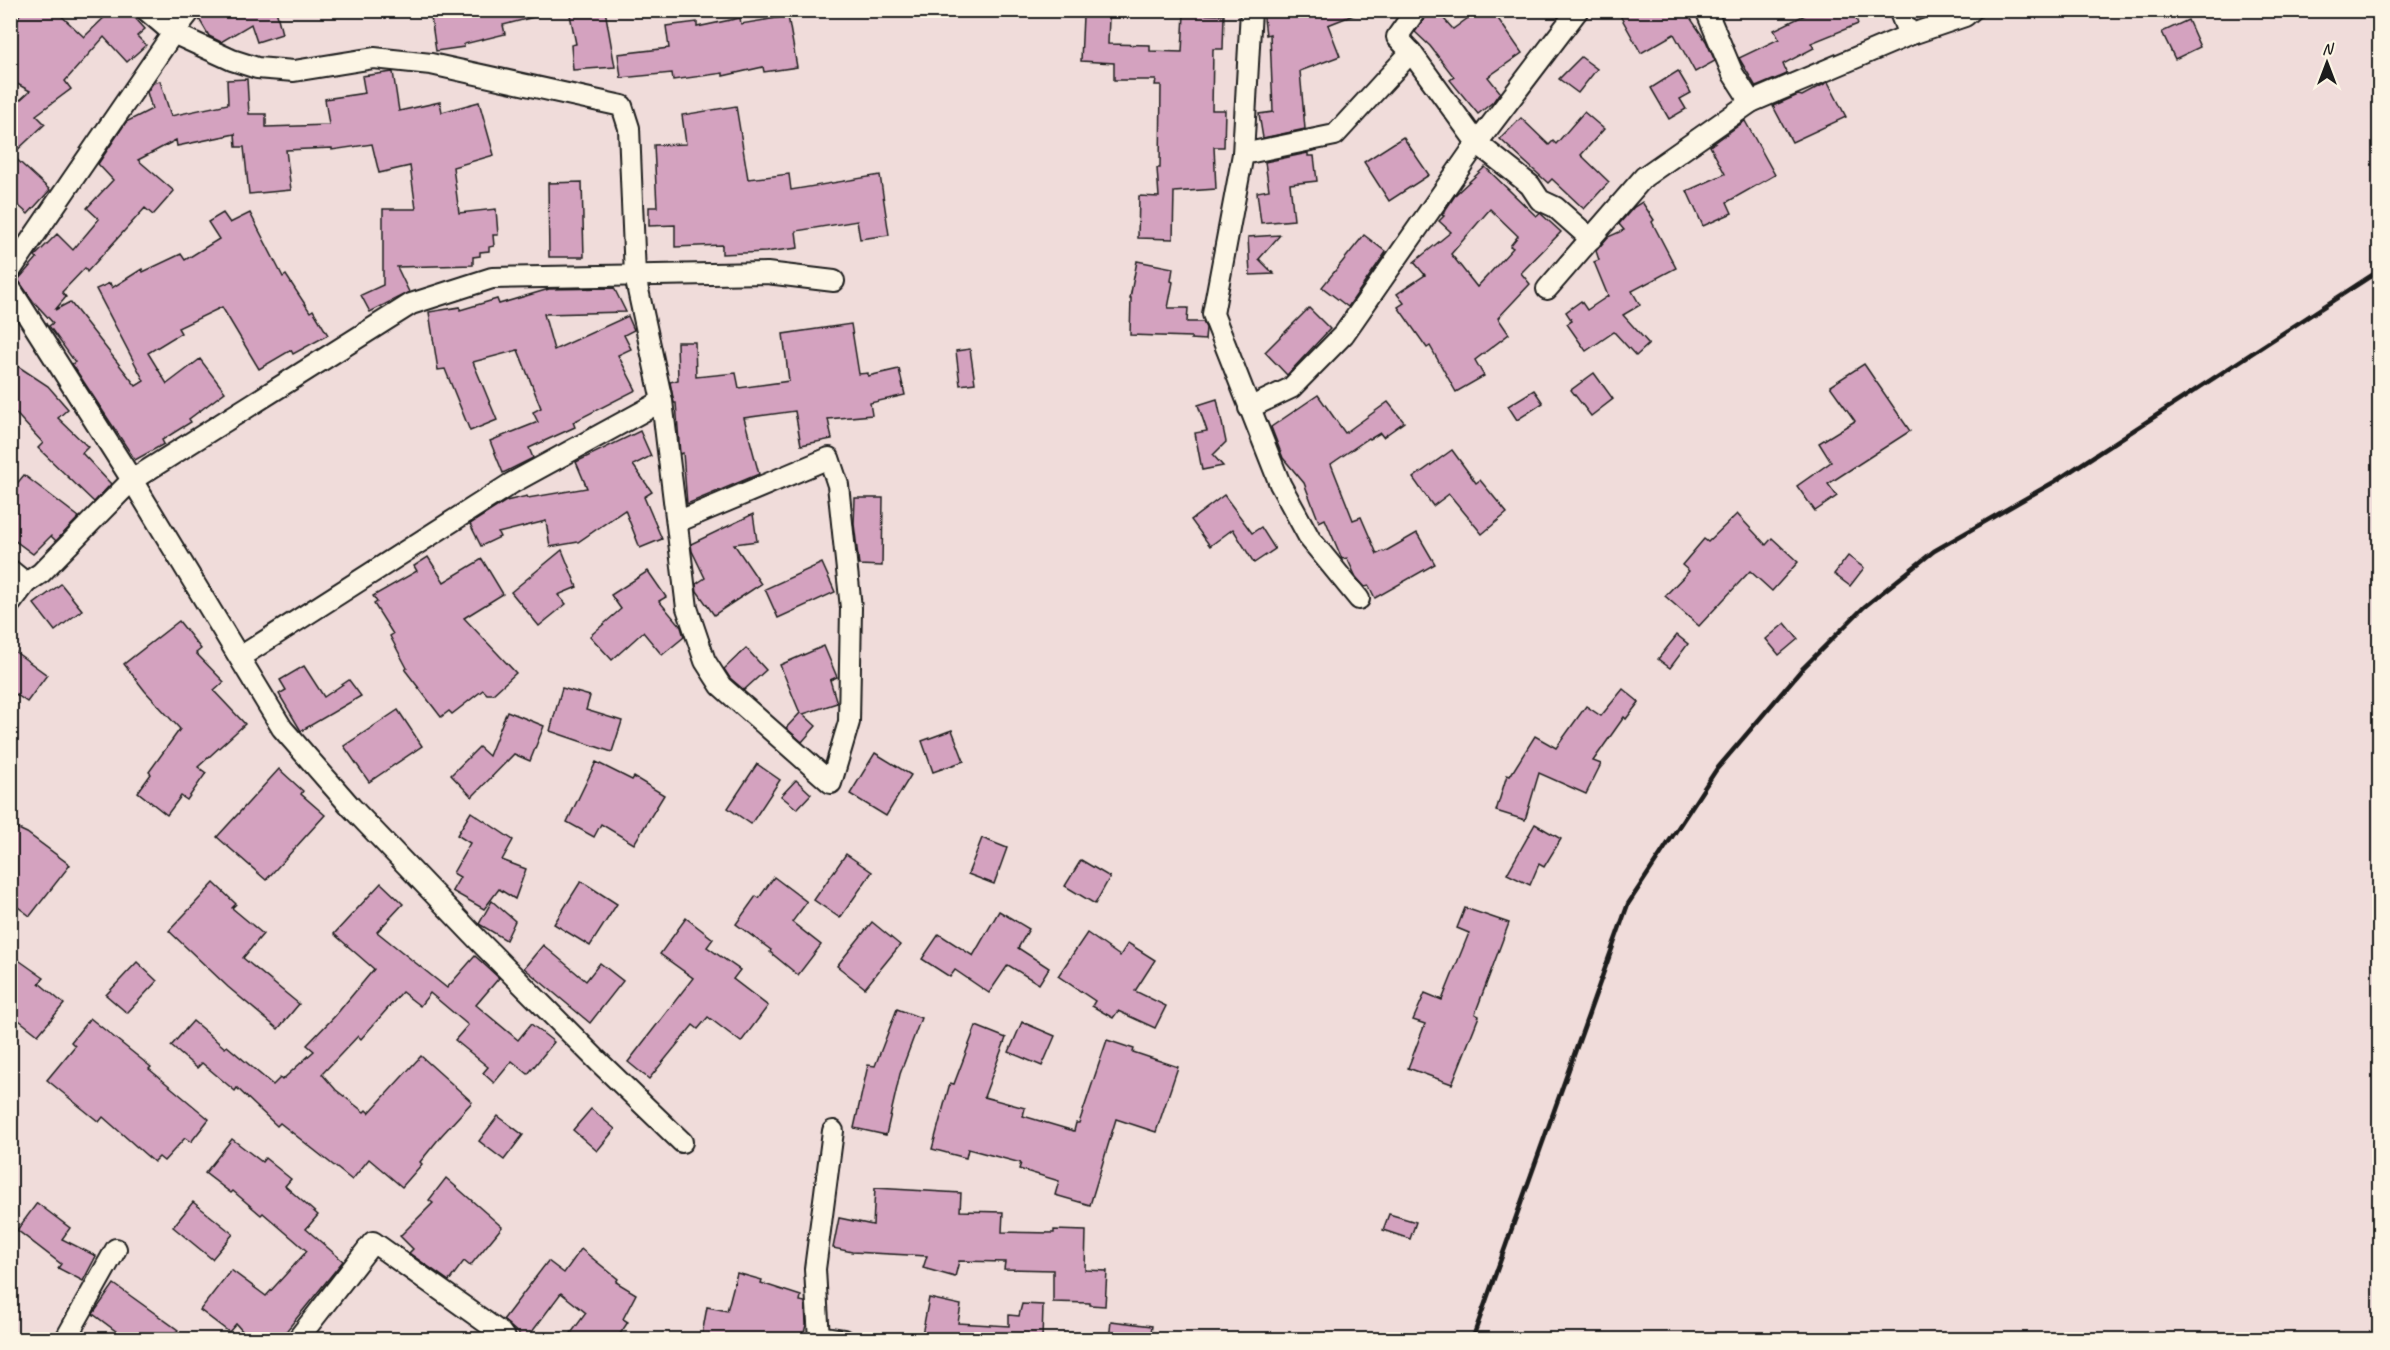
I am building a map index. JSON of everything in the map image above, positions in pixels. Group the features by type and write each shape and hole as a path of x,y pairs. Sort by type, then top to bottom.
{"street":[{"path":"146,10 173,33 232,60 257,68 294,71 374,58 431,64 622,106 629,128 635,276 662,401 687,608 705,661 721,686 831,783 849,722 851,608 838,485 829,458 677,522"},
{"path":"10,271 191,10"},
{"path":"1251,10 1243,154 1213,314 1280,484 1310,539 1359,599"},
{"path":"1416,10 1397,37 1411,52 1477,143 1530,185 1540,200 1555,207 1591,239"},
{"path":"1249,408 1291,388 1344,334 1477,143 1578,10"},
{"path":"1706,10 1733,74 1751,102"},
{"path":"1899,10 1909,35"},
{"path":"1548,289 1644,177 1751,102 1909,35 1965,16 1972,10"},
{"path":"1243,154 1335,135 1411,52"},
{"path":"10,604 26,583 41,573 132,480 411,304 492,278 767,273 834,280"},
{"path":"10,288 132,480 282,728 351,807 556,1019 682,1142"},
{"path":"240,657 512,483 662,401"},
{"path":"10,570 26,583"},
{"path":"833,1131 815,1269 819,1338 844,1340"},
{"path":"297,1340 373,1242 501,1333 506,1340"},
{"path":"65,1340 116,1249"}],"building":[{"path":"22,10 55,10 84,37 112,10 128,10 145,29 137,36 146,45 127,62 104,37 65,81 71,89 36,115 45,124 12,155 50,190 28,214 10,198 10,109 30,91 10,80 10,34"},
{"path":"203,10 276,10 282,34 257,42 251,24 221,42 209,36 199,19"},
{"path":"430,10 538,10 538,16 503,25 505,34 464,44 464,47 436,51"},
{"path":"569,10 605,10 615,67 573,70 571,45 576,44"},
{"path":"1263,10 1361,12 1328,25 1340,56 1300,71 1305,129 1263,138 1259,114 1273,112 1270,34 1266,35"},
{"path":"1431,10 1436,10 1453,29 1479,10 1492,10 1522,53 1488,77 1500,92 1493,102 1478,114 1450,80 1454,77 1430,46 1415,32"},
{"path":"1617,10 1685,10 1706,41 1715,61 1695,72 1674,34 1641,53"},
{"path":"1815,10 1853,10 1858,24 1811,43 1814,48 1783,64 1787,74 1756,87 1739,58 1779,39 1774,30"},
{"path":"1184,14 1224,15 1223,49 1213,49 1212,110 1225,110 1224,147 1214,147 1216,189 1174,192 1173,239 1138,238 1139,196 1159,197 1157,168 1160,168 1161,85 1155,85 1156,80 1114,80 1114,63 1081,61 1083,16 1109,17 1108,44 1150,45 1150,51 1182,52"},
{"path":"788,16 797,67 764,72 763,67 723,76 723,73 673,80 672,73 621,78 618,54 669,48 666,26 697,22 697,27 740,18 741,24"},
{"path":"2188,20 2200,47 2175,59 2162,32"},
{"path":"1581,57 1597,69 1578,93 1559,79"},
{"path":"1678,71 1691,93 1680,99 1686,109 1669,119 1651,88"},
{"path":"393,72 399,111 440,102 442,112 479,102 494,155 453,167 459,213 496,209 498,235 493,235 494,246 489,247 489,251 480,252 480,256 473,257 473,265 397,267 409,292 370,312 361,295 383,285 383,209 416,209 410,166 379,173 372,144 332,150 332,148 286,150 291,190 249,194 244,147 236,147 235,134 177,146 176,140 138,160 174,191 153,215 145,208 87,272 85,268 62,292 66,297 55,310 70,302 136,386 144,381 96,289 110,283 112,288 142,269 143,272 181,254 185,260 219,239 208,222 223,213 230,223 250,213 283,277 286,275 310,312 313,310 328,335 293,354 291,350 259,369 222,307 178,328 181,333 148,353 167,384 200,359 225,392 189,419 191,422 162,440 164,444 135,460 72,364 75,362 49,326 53,323 18,280 37,258 35,256 57,234 73,250 99,219 87,208 113,180 98,164 126,122 152,109 147,92 153,83 160,81 171,116 228,104 227,80 247,79 249,114 266,114 266,127 329,125 325,99 365,93 362,76"},
{"path":"1828,82 1846,117 1792,142 1773,106 1798,95 1802,96"},
{"path":"736,106 748,179 789,174 791,190 880,175 889,235 860,239 857,221 796,231 798,248 722,254 722,245 675,247 675,225 649,226 649,207 657,207 654,145 686,144 682,115"},
{"path":"1584,112 1604,129 1581,155 1609,182 1584,209 1552,179 1548,183 1500,139 1521,118 1549,145 1553,141 1556,144"},
{"path":"1745,121 1775,175 1727,202 1732,213 1703,226 1687,191 1725,174 1710,146"},
{"path":"1403,137 1429,175 1389,201 1364,162"},
{"path":"1308,153 1308,156 1314,156 1317,181 1290,184 1294,220 1261,223 1257,192 1269,190 1265,162"},
{"path":"1485,167 1536,216 1540,213 1561,232 1521,273 1530,284 1498,318 1509,334 1475,360 1484,376 1456,392 1430,346 1427,348 1398,307 1404,303 1397,294 1425,275 1414,262 1451,232 1439,221 1456,194","holes":["1490,209 1518,236 1510,246 1513,248 1477,287 1451,254"]},
{"path":"582,182 584,257 549,257 548,183"},
{"path":"1642,202 1654,220 1652,222 1676,268 1632,291 1640,305 1623,315 1649,344 1636,356 1614,332 1586,351 1567,324 1572,321 1566,312 1581,301 1587,310 1608,296 1594,262 1599,260 1596,251 1608,237 1624,230 1619,224 1634,207"},
{"path":"1280,235 1259,259 1274,274 1250,275 1248,237"},
{"path":"1364,235 1386,252 1348,307 1322,287"},
{"path":"1137,261 1173,268 1168,308 1188,308 1187,322 1203,322 1206,328 1205,340 1191,339 1191,337 1130,335 1130,298"},
{"path":"614,288 626,312 544,314 554,350 628,316 634,330 624,335 631,349 618,355 636,390 573,422 575,427 529,448 533,458 503,473 490,441 538,422 533,412 541,408 518,350 473,362 497,420 470,431 445,369 438,370 429,312 460,307 460,310 497,299 499,304 549,289"},
{"path":"1309,308 1330,329 1287,375 1265,352"},
{"path":"851,324 859,374 868,373 868,376 899,369 905,395 870,403 872,415 828,419 832,439 801,445 795,411 744,418 759,474 687,504 683,453 680,454 676,403 674,403 670,382 678,380 677,342 695,342 696,377 736,373 739,388 789,381 783,334"},
{"path":"970,349 975,383 960,385 956,351"},
{"path":"10,361 48,386 68,409 58,418 88,447 82,453 111,484 94,502 38,448 43,443 10,407"},
{"path":"1864,364 1910,431 1828,484 1837,496 1815,511 1797,486 1831,462 1819,443 1855,421 1830,386"},
{"path":"1594,373 1613,399 1591,416 1571,390"},
{"path":"1534,390 1543,403 1517,420 1508,406"},
{"path":"1318,395 1345,433 1388,402 1404,422 1383,437 1380,433 1369,438 1331,464 1353,520 1361,517 1377,554 1417,533 1435,564 1375,598 1369,586 1365,587 1356,577 1347,558 1342,559 1325,519 1319,522 1304,483 1283,458 1271,427"},
{"path":"1217,399 1226,442 1213,455 1223,466 1202,470 1195,433 1207,431 1198,405"},
{"path":"640,431 651,456 633,465 652,492 644,497 662,539 640,548 625,510 578,542 550,547 546,521 498,533 500,537 481,546 470,524 506,501 587,488 576,462"},
{"path":"1452,450 1476,483 1480,480 1507,513 1482,534 1449,494 1433,506 1413,478"},
{"path":"24,475 79,517 56,541 51,536 33,554 10,537 10,492"},
{"path":"1224,495 1252,533 1261,527 1275,549 1254,563 1233,529 1210,546 1191,520"},
{"path":"855,498 883,498 882,566 859,565 854,524"},
{"path":"753,514 757,541 734,544 761,584 714,615 697,591 696,584 705,578 691,544"},
{"path":"1737,514 1766,545 1772,538 1798,562 1772,591 1750,571 1699,626 1665,596 1689,571 1682,565 1704,539 1708,542"},
{"path":"562,550 577,587 558,595 566,604 539,626 511,592"},
{"path":"1848,556 1864,568 1850,586 1834,574"},
{"path":"428,557 444,582 482,559 503,594 464,618 516,673 493,694 487,694 483,690 452,714 449,711 441,717 405,670 407,668 390,636 393,634 374,604 377,602 373,596 417,571 414,566"},
{"path":"822,563 835,592 778,618 765,589"},
{"path":"648,571 666,597 659,601 681,627 684,637 662,655 643,632 612,660 590,636 621,609 611,595"},
{"path":"61,584 82,610 55,631 34,604"},
{"path":"179,621 201,649 196,653 224,682 214,691 245,724 198,767 206,773 187,800 181,796 167,815 138,792 151,774 149,772 180,729 124,664"},
{"path":"1785,623 1798,639 1779,655 1766,639"},
{"path":"1677,635 1688,644 1670,668 1658,659"},
{"path":"824,646 837,677 830,680 837,703 803,714 816,726 802,742 786,728 800,713 780,665"},
{"path":"10,648 47,675 27,702 10,690"},
{"path":"746,648 766,670 744,690 730,678 724,669"},
{"path":"304,666 324,697 349,680 361,696 301,731 279,694 286,690 280,680"},
{"path":"562,688 590,696 586,710 622,721 612,752 550,731"},
{"path":"1623,689 1639,702 1626,719 1624,717 1593,761 1601,764 1586,794 1539,773 1525,820 1496,811 1507,775 1510,776 1535,736 1556,748 1586,706 1601,716"},
{"path":"398,710 422,746 369,782 344,746"},
{"path":"507,711 544,726 530,761 514,754 472,797 451,775 479,747 489,756"},
{"path":"952,730 964,761 933,772 922,741"},
{"path":"875,753 911,775 886,816 850,794"},
{"path":"596,762 632,780 634,777 664,795 634,844 601,824 594,837 567,822"},
{"path":"757,764 780,780 751,824 728,808"},
{"path":"279,769 303,791 301,794 325,815 266,880 217,837"},
{"path":"796,780 811,794 797,809 781,796"},
{"path":"471,812 513,840 502,860 526,869 515,899 499,889 484,909 452,891 460,877 453,873 470,843 457,835"},
{"path":"1535,824 1561,839 1544,867 1539,864 1530,885 1507,874"},
{"path":"10,825 27,833 70,865 30,916 10,901"},
{"path":"982,838 1007,848 994,884 968,874"},
{"path":"846,854 872,872 840,918 814,900"},
{"path":"1081,860 1110,877 1095,904 1065,886"},
{"path":"774,877 807,902 792,922 821,945 798,975 770,952 771,950 736,924 756,896 759,898"},
{"path":"581,881 617,904 590,946 554,924"},
{"path":"214,883 236,904 232,908 263,934 243,958 299,1004 278,1029 228,987 169,931"},
{"path":"381,883 403,904 377,932 447,988 475,956 499,978 476,1005 518,1040 531,1024 554,1042 528,1074 512,1061 494,1083 483,1073 488,1067 455,1040 468,1025 430,993 420,1006 402,992 361,1039 358,1036 322,1074 336,1090 364,1112 366,1110 369,1113 421,1056 472,1102 441,1136 420,1162 422,1164 402,1187 369,1159 352,1180 280,1123 277,1126 237,1088 235,1091 202,1063 197,1068 171,1046 193,1021 273,1085 280,1078 282,1080 314,1051 307,1045 335,1016 374,969 334,934"},
{"path":"492,901 515,921 506,940 479,924"},
{"path":"1465,908 1509,923 1475,1014 1479,1016 1452,1084 1408,1068 1425,1024 1413,1020 1425,993 1442,1000 1469,933 1457,928"},
{"path":"999,911 1029,929 1018,948 1049,968 1039,984 1008,965 989,993 955,970 950,977 922,959 939,934 973,956"},
{"path":"686,918 713,939 707,947 740,970 733,979 768,1006 741,1042 708,1017 698,1029 693,1025 649,1079 628,1062 693,978 660,954"},
{"path":"872,922 900,945 865,988 837,966"},
{"path":"1087,933 1120,956 1128,943 1155,960 1135,991 1166,1006 1155,1028 1118,1011 1113,1018 1092,1006 1095,1001 1058,976"},
{"path":"543,945 586,981 600,963 623,981 590,1023 524,968"},
{"path":"10,954 44,978 39,983 64,1004 38,1035 10,1013"},
{"path":"137,962 157,981 127,1013 106,995"},
{"path":"897,1009 921,1018 900,1074 886,1135 854,1128 868,1065 875,1066"},
{"path":"90,1018 151,1067 149,1069 209,1119 191,1142 185,1138 164,1161 159,1157 154,1162 103,1117 99,1122 47,1080 75,1046 71,1042"},
{"path":"1022,1022 1055,1036 1042,1066 1009,1052"},
{"path":"976,1026 1006,1038 984,1097 1025,1108 1023,1116 1074,1131 1076,1123 1079,1123 1107,1040 1134,1049 1133,1052 1178,1067 1156,1132 1116,1119 1090,1205 1055,1195 1059,1181 1019,1169 1021,1163 968,1149 966,1158 932,1149 950,1083 954,1084"},
{"path":"591,1109 615,1129 597,1151 573,1130"},
{"path":"498,1116 523,1135 504,1160 479,1141"},
{"path":"232,1139 262,1162 265,1158 291,1179 285,1186 318,1215 306,1229 343,1261 279,1340 250,1340 236,1324 229,1332 200,1310 231,1270 266,1296 307,1251 263,1213 261,1215 233,1191 231,1193 205,1173"},
{"path":"446,1178 502,1227 470,1266 464,1261 449,1281 409,1253 413,1249 400,1236 433,1203 429,1200"},
{"path":"875,1188 961,1193 960,1211 1003,1212 1002,1232 1086,1231 1085,1270 1107,1271 1105,1306 1090,1305 1090,1303 1053,1302 1053,1270 1004,1269 1005,1262 959,1261 955,1277 923,1268 927,1256 852,1252 833,1248 839,1218 873,1225"},
{"path":"193,1202 233,1234 212,1259 173,1227"},
{"path":"37,1203 70,1228 62,1239 96,1256 83,1281 58,1268 61,1264 17,1230"},
{"path":"1389,1214 1416,1222 1410,1239 1383,1230"},
{"path":"581,1249 618,1279 616,1282 636,1294 623,1319 628,1322 616,1340 566,1340 586,1313 561,1293 526,1340 503,1320 548,1261 564,1273"},
{"path":"737,1273 762,1280 761,1283 801,1296 800,1301 805,1302 806,1325 802,1340 701,1340 707,1307 727,1311"},
{"path":"114,1284 178,1330 171,1340 128,1340 93,1314"},
{"path":"929,1298 961,1305 958,1323 1009,1326 1009,1315 1019,1316 1022,1304 1043,1305 1042,1340 921,1340"},
{"path":"1111,1321 1152,1326 1150,1340 1109,1340"}],"railway":[{"path":"1472,1340 1628,904 1716,770 1803,668 1864,607 1934,551 2054,482 2380,270"}]}
